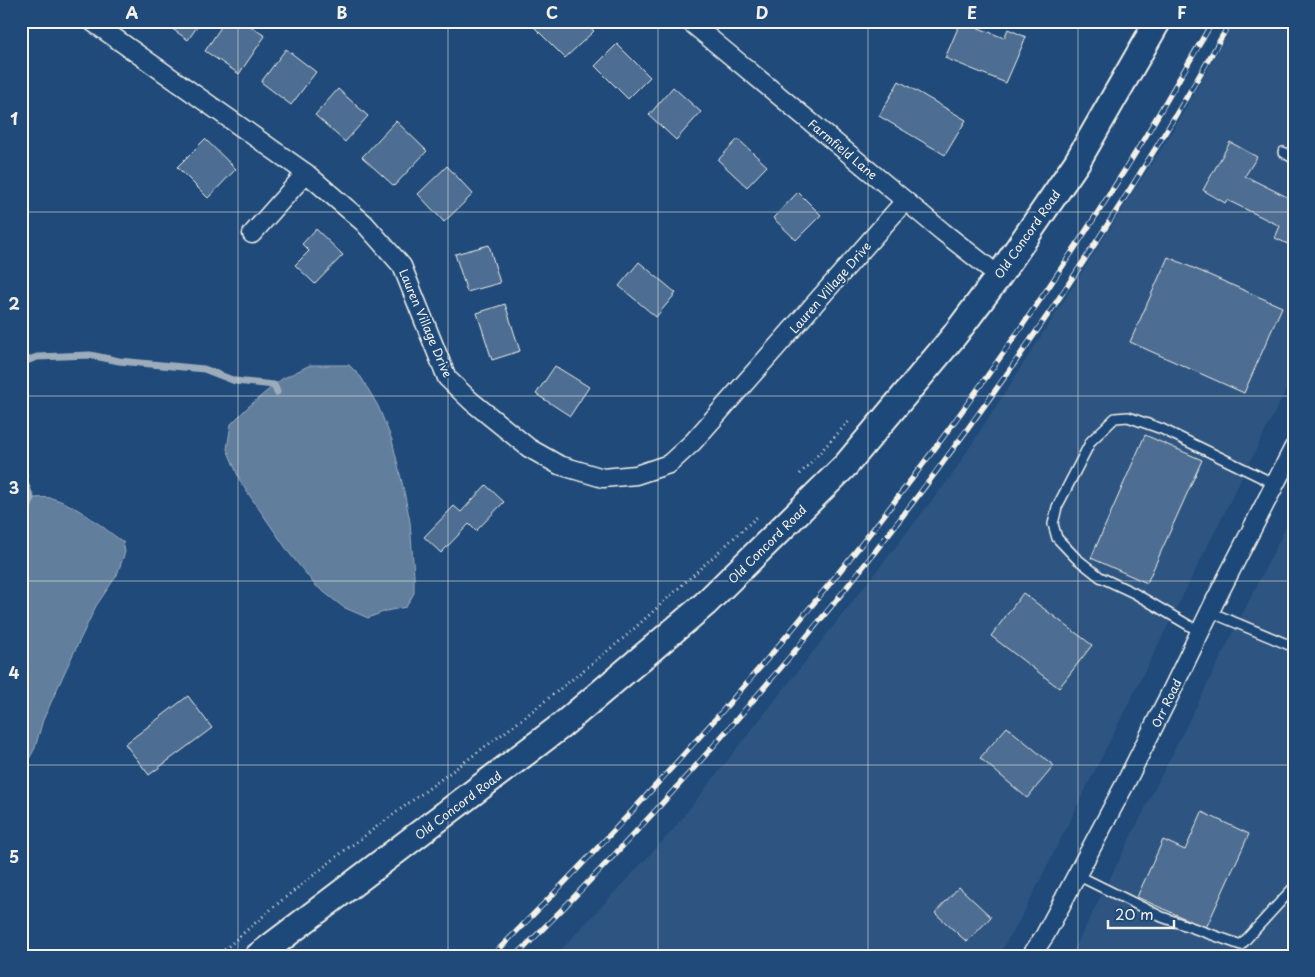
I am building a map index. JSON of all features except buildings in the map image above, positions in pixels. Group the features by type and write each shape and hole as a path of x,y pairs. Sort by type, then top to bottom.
{"street":[{"name":"Lauren Village Drive","path":"91,21 306,173 364,223 402,266 447,378 471,401 529,448 559,465 603,478 636,475 669,464 693,442 905,201"},
{"name":"Farmfield Lane","path":"689,21 905,201 999,276"},
{"name":"Old Concord Road","path":"258,956 561,726 705,604 846,465 954,336 999,276 1077,162 1158,21"},
{"path":"252,234 306,173"},
{"name":"Orr Road","path":"1031,956 1045,934 1129,777 1294,447"}],"lane":[{"path":"1284,152 1294,159"},
{"path":"1200,632 1134,593 1100,577 1076,558 1056,538 1053,524 1058,507 1091,441 1115,418 1128,418 1162,429 1275,484"},
{"path":"1210,612 1294,647"},
{"path":"1077,875 1162,917 1241,944 1294,887"}],"path":[{"path":"797,478 855,414"},
{"path":"217,956 276,905 520,721 626,637 764,510"}],"shaded area":[{"path":"1235,21 1294,21 1294,374 1022,916 998,956 555,956 672,831 952,475 1177,124"},
{"path":"310,365 349,365 361,377 378,406 392,440 410,522 414,593 406,607 386,611 368,618 343,607 315,585 290,554 241,483 227,449 231,424 282,379"},
{"path":"31,498 51,498 70,505 123,542 125,552 117,575 96,606 68,665 43,720 35,748 21,774 21,502"},
{"path":"1294,511 1294,956 1070,956 1082,934"}],"waterway":[{"path":"21,363 37,357 90,355 119,361 204,369 235,381 274,385 277,392"},
{"path":"21,454 25,483 31,498 29,506"}],"railway":[{"path":"492,956 611,833 726,707 782,642 889,508 968,403 1071,254 1144,139 1213,21"},
{"path":"516,956 619,850 718,741 813,628 905,512 993,394 1076,272 1156,148 1231,21"}]}
